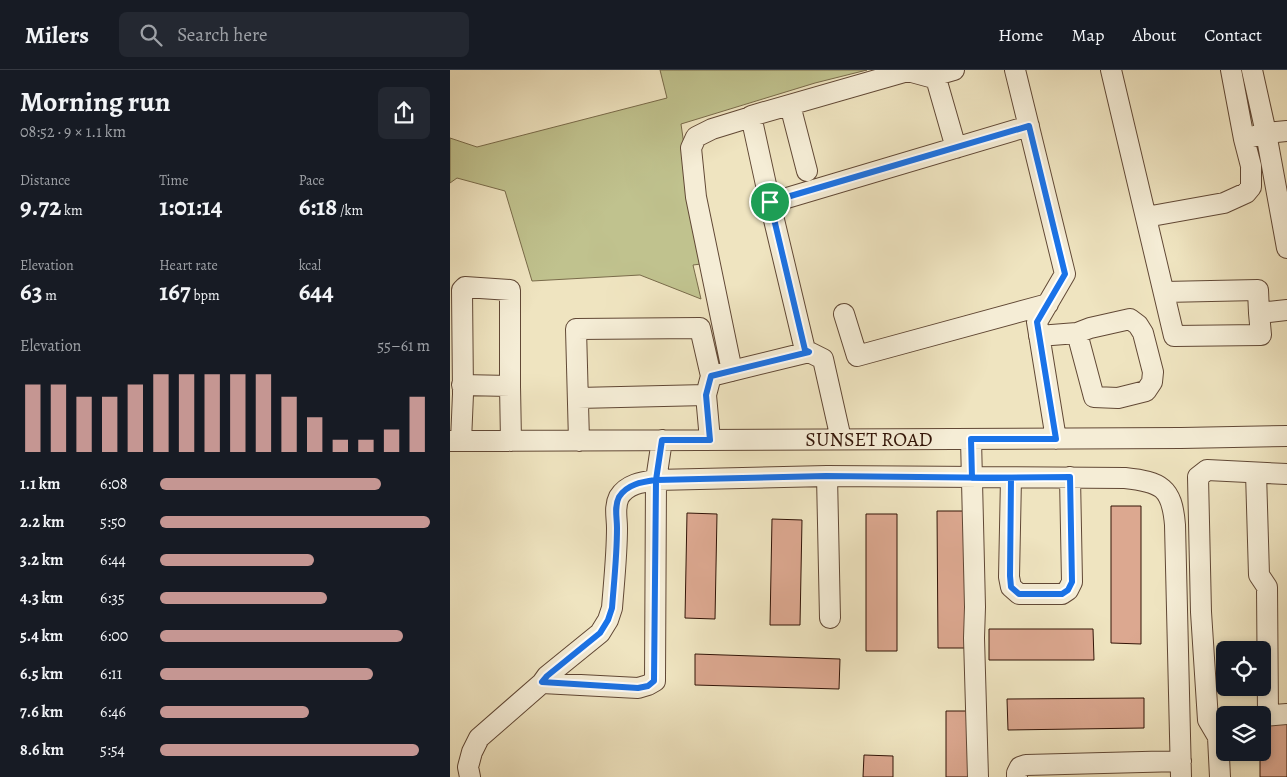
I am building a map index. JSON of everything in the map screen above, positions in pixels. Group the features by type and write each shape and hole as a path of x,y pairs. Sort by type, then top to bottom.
{"street":[{"path":"1014,70 1065,274 1037,322 1056,439"},
{"path":"1111,70 1174,336 1261,335 1258,290 1164,292"},
{"path":"1146,217 1224,202 1246,193 1252,187 1251,166 1231,70"},
{"path":"1252,70 1266,133 1287,248"},
{"path":"732,371 696,197 691,148 696,137 712,129 751,116 908,71 930,77 944,73 956,148"},
{"path":"790,105 807,171"},
{"path":"751,117 805,350 823,358 841,439"},
{"path":"770,202 1029,126"},
{"path":"1244,139 1266,133 1287,131"},
{"path":"456,441 462,385 462,290 465,287 510,290 511,441"},
{"path":"844,314 857,356 1048,304"},
{"path":"1259,313 1287,310"},
{"path":"1039,336 1077,333 1090,328 1130,319 1143,332 1153,372 1152,382 1146,391 1118,398 1094,397 1077,333"},
{"path":"579,440 576,329 700,328 708,385 710,440"},
{"path":"578,398 708,385 732,371 809,352"},
{"path":"462,385 510,386"},
{"name":"SUNSET ROAD","path":"456,441 1056,439 1287,436"},
{"path":"971,439 978,777"},
{"path":"542,682 638,688 648,686 654,681 656,480 662,440"},
{"path":"1216,713 1201,612 1198,477 1207,470 1287,474"},
{"path":"1256,473 1259,575 1267,587 1272,715"},
{"path":"826,476 830,618"},
{"path":"470,777 468,766 479,738 547,676 600,633 608,620 612,608 617,526 616,507 619,498 638,482 826,476 1125,478 1152,482 1163,488 1170,498 1174,510 1181,769 1026,765 1020,767 1017,777"},
{"path":"1011,478 1011,587 1019,594 1062,594 1068,590 1072,582 1070,477"},
{"path":"1219,761 1220,777"}],"green space":[{"path":"660,70 867,70 815,83 681,124 701,264 693,265 701,299 640,275 532,281 505,191 457,178 450,183 450,138 477,147 667,98"}],"building":[{"path":"1111,506 1141,506 1141,644 1111,643"},
{"path":"937,511 968,511 969,648 938,648"},
{"path":"687,513 717,514 715,619 685,618"},
{"path":"866,514 897,514 897,651 866,651"},
{"path":"772,519 802,520 800,625 770,625"},
{"path":"989,629 1093,629 1094,660 989,660"},
{"path":"695,654 840,659 839,689 695,685"},
{"path":"1144,698 1144,728 1008,730 1007,699"},
{"path":"946,711 976,711 977,777 946,777"},
{"path":"1271,724 1287,724 1287,777 1260,777 1260,761 1271,761"},
{"path":"864,755 893,756 893,777 863,777"}],"route":[{"path":"770,202 805,350 809,352 711,376 706,395 710,440 662,440 656,480 638,482 619,498 616,507 617,526 612,608 608,620 600,633 542,682 638,688 648,686 654,681 656,480 826,476 972,478 1011,478 1011,587 1019,594 1062,594 1068,590 1072,582 1070,477 972,478 971,439 1056,439 1037,322 1065,274 1029,126 770,202"}]}
